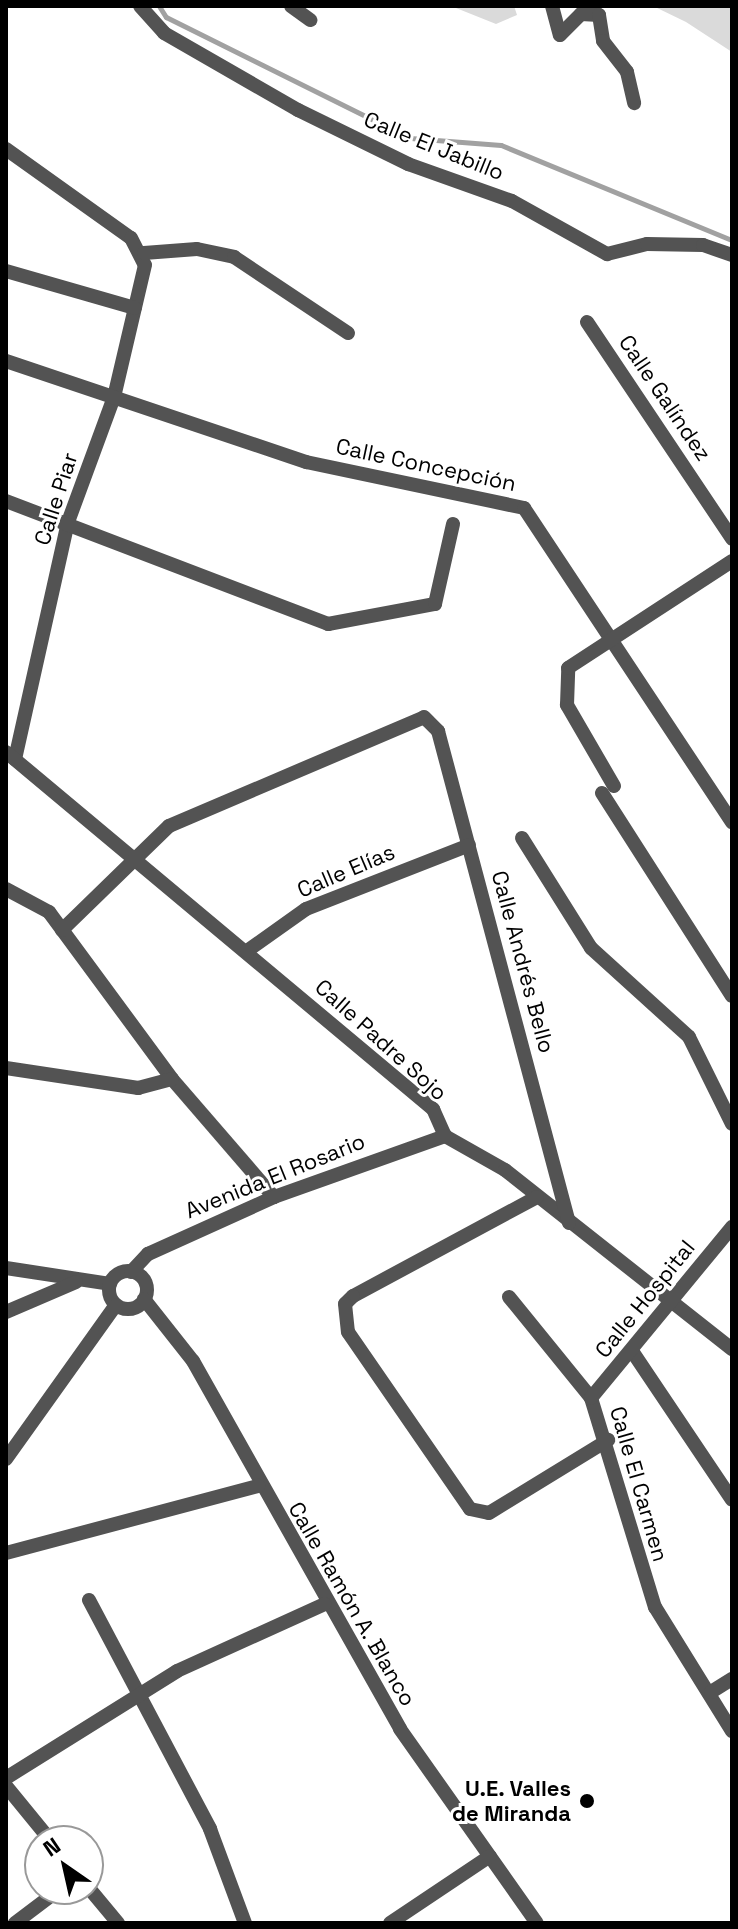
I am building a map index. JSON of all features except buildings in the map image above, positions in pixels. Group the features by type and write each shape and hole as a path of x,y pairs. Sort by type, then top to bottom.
{"street":[{"path":"291,6 310,20"},
{"path":"552,6 560,35 581,14 599,15 603,41 627,72 634,103"},
{"name":"Calle El Jabillo","path":"147,9 164,33 298,110 408,164 512,201 607,254 647,244 703,245 732,255"},
{"path":"6,149 144,253 197,249 234,257 348,333"},
{"name":"Calle Piar","path":"10,755 68,522 114,397 135,308 144,253"},
{"path":"6,271 135,308"},
{"name":"Calle Galíndez","path":"587,322 732,539"},
{"name":"Calle Concepción","path":"6,361 306,462 524,508 613,633 732,822"},
{"path":"6,501 68,522 328,624 435,604 453,524"},
{"path":"732,561 579,655 565,683 567,705 608,790 732,996"},
{"name":"Calle Andrés Bello","path":"132,856 169,826 424,717 438,731 569,1223"},
{"name":"Calle Padre Sojo","path":"10,755 433,1109 445,1136 537,1197 670,1304 732,1349"},
{"path":"522,838 591,948 689,1037 732,1124"},
{"name":"Calle Elías","path":"247,951 306,909 469,845"},
{"path":"62,930 132,856"},
{"path":"6,889 49,912 172,1079 274,1197"},
{"path":"6,1068 114,1087 154,1087 172,1079"},
{"name":"Avenida El Rosario","path":"110,1284 131,1272 148,1254 274,1197 445,1136"},
{"path":"537,1197 353,1296 344,1318 470,1509 489,1513 608,1440"},
{"name":"Calle Hospital","path":"591,1398 732,1227"},
{"path":"6,1268 110,1284 116,1305"},
{"path":"116,1305 130,1308 144,1299 144,1280 131,1272"},
{"path":"6,1312 80,1280"},
{"name":"Calle El Carmen","path":"509,1297 546,1336 591,1398 608,1440 631,1547 655,1607 711,1692 732,1731"},
{"name":"Calle Ramón A. Blanco","path":"144,1299 193,1361 258,1486 400,1729 537,1923"},
{"path":"6,1459 116,1305"},
{"path":"632,1351 732,1500"},
{"path":"6,1553 258,1486"},
{"path":"89,1600 142,1691 210,1829 245,1923"},
{"path":"6,1778 142,1691 325,1604"},
{"path":"711,1692 732,1679"},
{"path":"6,1786 38,1825"},
{"path":"390,1923 490,1856"},
{"path":"15,1923 39,1905"},
{"path":"103,1905 118,1923"}],"shaded area":[{"path":"451,6 514,6 517,15 496,24"},
{"path":"653,6 732,6 732,52 686,22"}],"waterway":[{"path":"159,6 166,17 410,138 501,145 732,240"}],"place":[{"name":"U.E. Valles de Miranda","path":"587,1801"}]}
